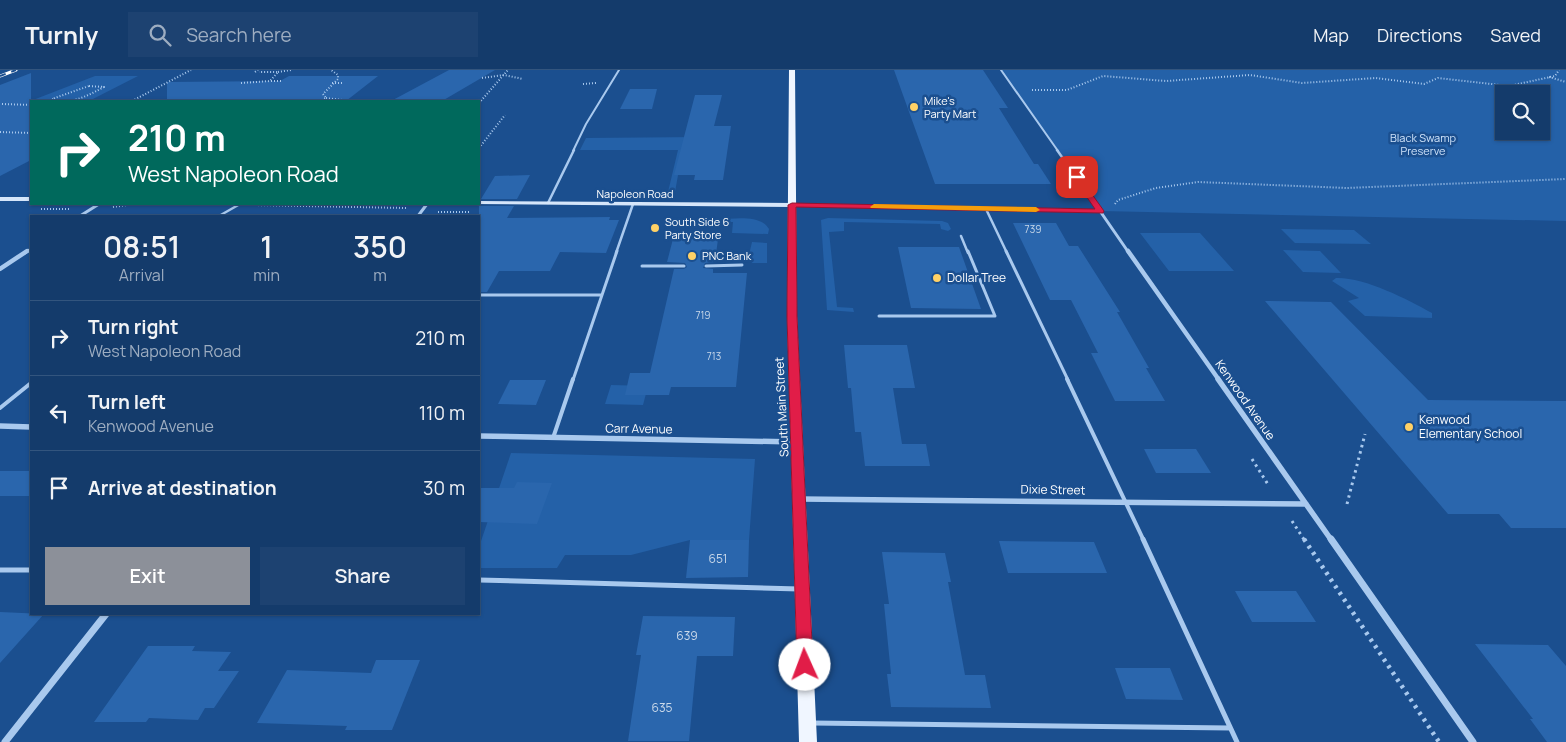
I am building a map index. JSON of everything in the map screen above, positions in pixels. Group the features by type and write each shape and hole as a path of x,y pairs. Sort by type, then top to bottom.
{"main road":[{"name":"South Main Street","path":"792,70 792,316 808,742"},
{"path":"0,199 30,199"},
{"name":"Napoleon Road","path":"480,203 792,205"}],"street":[{"path":"82,215 97,205"},
{"path":"792,205 1100,211"},
{"name":"Kenwood Avenue","path":"1100,211 1473,742"},
{"path":"0,270 30,250"},
{"path":"0,426 30,427"},
{"name":"Carr Avenue","path":"480,436 798,442"},
{"name":"Dixie Street","path":"799,499 1306,504"},
{"path":"5,742 105,615"}],"lane":[{"path":"548,203 586,124 619,70"},
{"name":"Kenwood Avenue","path":"1001,70 1100,211"},
{"path":"552,438 633,204"},
{"path":"221,215 238,205"},
{"path":"986,209 1126,502 1237,742"},
{"path":"879,316 995,316 962,236"},
{"path":"706,266 742,265"},
{"path":"642,266 684,266"},
{"path":"480,295 600,295"},
{"path":"0,408 30,384"},
{"path":"0,570 30,570"},
{"path":"480,580 802,589"},
{"path":"807,722 857,725 1230,728"}],"path":[{"path":"134,100 191,70"},
{"path":"255,72 291,70"},
{"path":"326,98 323,94 338,79 338,74 332,70"},
{"path":"480,102 508,70"},
{"path":"1015,90 1067,90 1103,76 1166,81 1250,75 1302,83 1376,78 1424,84 1438,78 1509,86 1554,76 1559,70"},
{"path":"270,81 278,72"},
{"path":"482,78 504,74 523,79"},
{"path":"1548,77 1566,82"},
{"path":"241,83 280,81"},
{"path":"332,84 342,83"},
{"path":"52,100 81,87 104,86 77,100"},
{"path":"323,100 326,98 342,100"},
{"path":"2,104 30,105"},
{"path":"480,147 505,115"},
{"path":"0,132 30,133"},
{"path":"1115,204 1118,200 1156,188 1198,182 1347,188 1566,180"},
{"path":"104,208 126,205"},
{"path":"246,205 401,206 412,209"},
{"path":"1347,504 1365,434"},
{"path":"1292,521 1439,742"}],"green space":[{"name":"Black Swamp Preserve","path":"1001,70 1566,70 1566,221 1101,211"},
{"path":"95,76 138,76 91,100 33,100"},
{"path":"30,101 30,113 2,112"},
{"path":"702,137 680,164 675,192 668,192 678,150 580,150 586,138"},
{"path":"747,218 760,221 769,229 768,234 732,233 733,222 719,222 719,219"},
{"path":"828,218 942,221 948,223 951,229 948,231 941,229 940,224 844,222 844,231 829,232 837,307 853,308 854,312 827,310 821,220"},
{"path":"1281,229 1354,230 1371,244 1295,243"},
{"path":"1140,233 1200,233 1234,271 1169,271"},
{"path":"752,242 767,243 767,263 752,263 749,255"},
{"path":"1283,250 1320,251 1341,273 1303,272"},
{"path":"1336,278 1359,281 1385,290 1432,313 1432,318 1365,316 1348,301 1359,298 1332,281"},
{"path":"611,385 648,386 643,405 605,404"},
{"path":"511,453 755,459 749,540 690,540 631,555 565,555 557,568 480,568 480,544"}],"building":[{"path":"449,70 495,70 444,100 393,100"},
{"path":"894,70 983,70 1008,108 999,108 1034,164 1038,164 1051,184 935,184"},
{"path":"31,73 30,161 0,176 0,85"},
{"path":"289,76 378,76 347,100 167,100 167,82 280,81"},
{"path":"630,89 657,89 652,109 620,109"},
{"path":"695,95 722,95 714,126 731,126 723,180 694,180 695,175 674,175"},
{"path":"530,175 517,199 481,199 495,176"},
{"path":"479,206 514,206 507,218 610,217 609,220 619,220 606,253 560,252 550,271 499,271 487,292 480,292"},
{"path":"1013,223 1056,223 1069,246 1078,246 1120,312 1117,312 1149,368 1146,368 1165,401 1115,401 1091,353 1098,353 1071,300 1050,300"},
{"path":"673,239 718,239 715,262 705,263 703,268 713,269 713,273 747,273 736,387 671,387 669,395 625,395 630,373 650,373 674,269 684,269 687,267 685,263 667,262"},
{"name":"Dollar Tree","path":"898,247 959,247 981,309 911,308"},
{"path":"1265,301 1331,302 1428,400 1566,401 1566,528 1511,528 1499,514 1448,514"},
{"path":"844,345 907,345 915,388 893,388 902,444 926,444 930,466 865,466 861,432 855,432 851,388 848,388"},
{"path":"510,380 546,380 536,405 498,404"},
{"path":"1144,449 1196,449 1211,473 1156,473"},
{"path":"0,471 30,471 30,496 0,496"},
{"path":"517,482 552,483 537,524 480,522 480,488 514,488"},
{"path":"690,540 749,540 748,577 686,578"},
{"path":"999,541 1094,542 1107,573 1008,573"},
{"path":"882,552 945,553 951,582 948,582 965,675 985,675 991,708 891,707 887,674 891,674 884,604 889,604"},
{"path":"1235,591 1296,591 1316,622 1252,622"},
{"path":"0,612 43,615 0,663"},
{"path":"643,616 735,617 733,656 697,656 689,741 628,741 641,655 636,655"},
{"path":"1475,644 1548,645 1566,666 1566,742 1547,742 1530,719 1533,719"},
{"path":"148,646 195,646 192,651 231,652 218,671 239,671 214,708 205,708 198,720 149,718 146,722 94,722"},
{"path":"376,660 420,660 392,730 345,730 347,726 257,723 287,670 371,673"},
{"path":"1115,668 1170,668 1183,700 1126,699"}],"railway":[{"path":"0,76 16,70"}],"slow traffic":[{"path":"874,207 1036,210"}],"place":[{"name":"Mike's Party Mart","path":"914,107"},
{"name":"South Side 6 Party Store","path":"655,228"},
{"name":"PNC Bank","path":"692,256"},
{"name":"Dollar Tree","path":"937,278"},
{"name":"Kenwood Elementary School","path":"1409,427"}],"route":[{"path":"805,665 792,316 792,205 1100,211 1077,177"}]}
